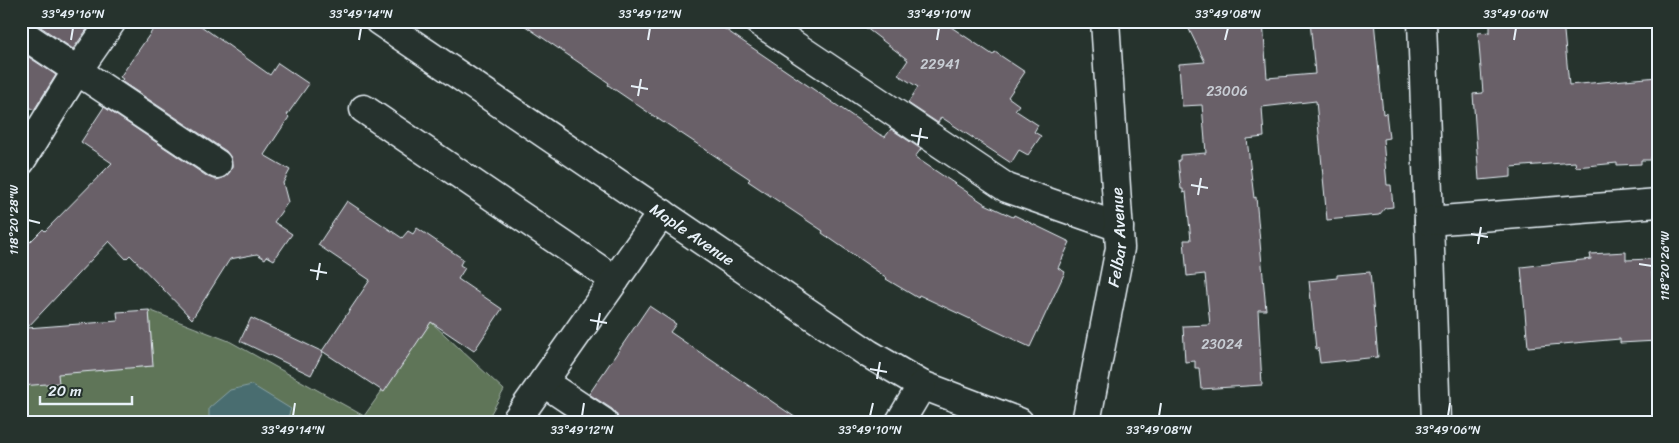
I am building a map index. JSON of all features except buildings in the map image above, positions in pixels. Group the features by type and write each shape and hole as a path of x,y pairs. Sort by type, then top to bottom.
{"street":[{"path":"21,161 77,72 112,21"},
{"name":"Maple Avenue","path":"379,21 868,354 922,385 1019,422"},
{"path":"758,21 1007,188 1119,227"},
{"name":"Felbar Avenue","path":"1086,422 1120,248 1105,21"},
{"path":"1422,21 1436,422"},
{"path":"21,33 217,164"},
{"path":"364,109 615,280"},
{"path":"1429,221 1658,203"},
{"path":"515,422 662,213"},
{"path":"544,382 602,422"},
{"path":"900,422 922,385"}],"green space":[{"path":"149,310 229,341 364,416 431,322 504,390 486,422 21,422 21,372 153,366"}],"water":[{"path":"252,385 291,409 286,422 269,420 209,422 209,408 230,390"}]}
